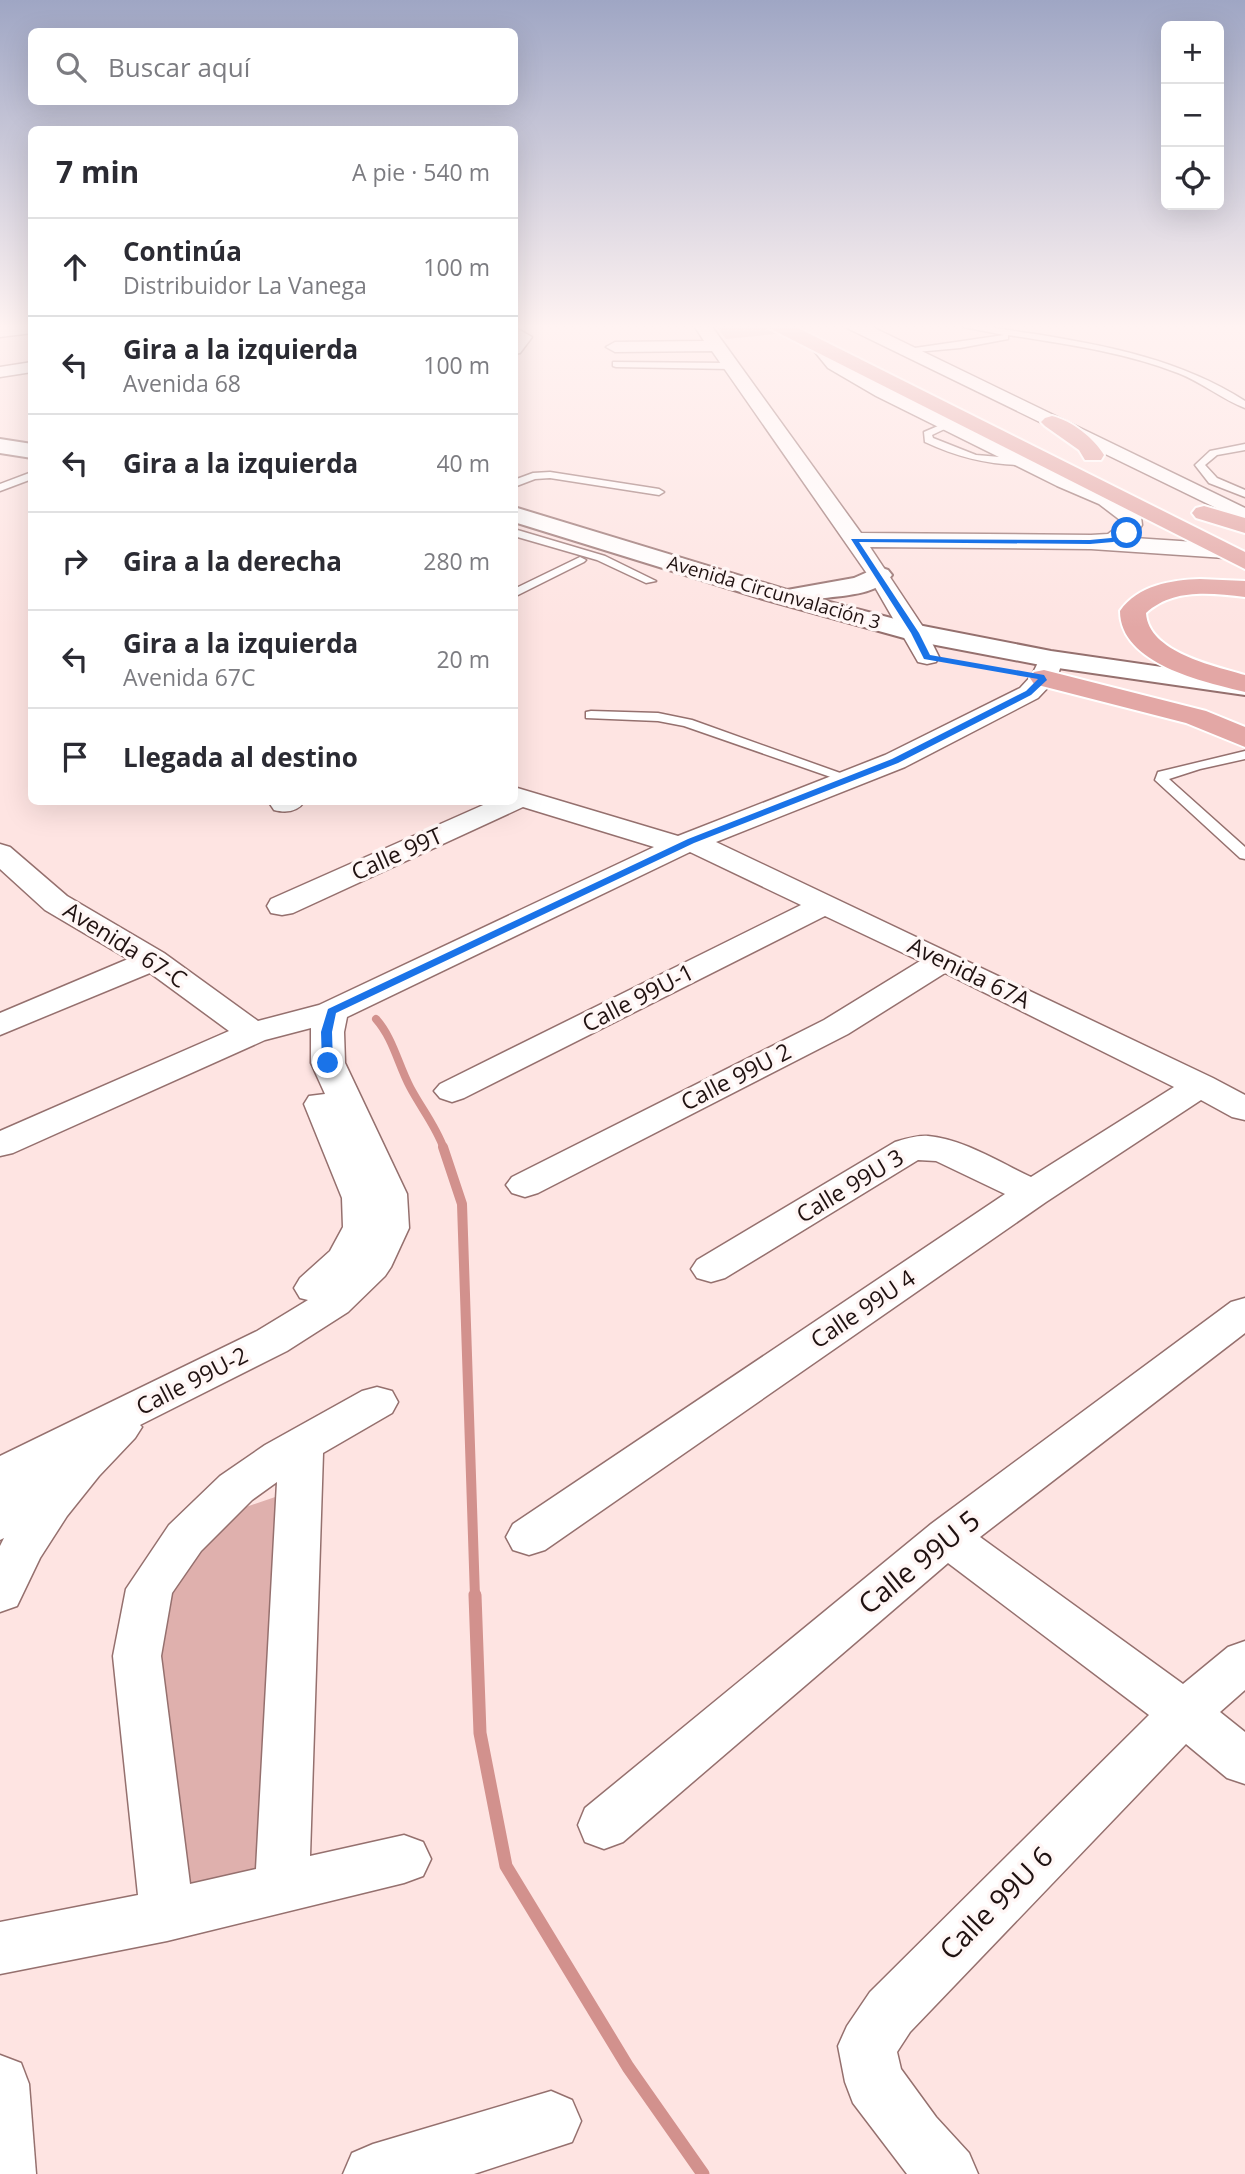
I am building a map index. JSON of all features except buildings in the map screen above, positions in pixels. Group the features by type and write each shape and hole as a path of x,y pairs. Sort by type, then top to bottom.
{"main road":[{"path":"973,425 1245,562"},
{"path":"1033,425 1245,534"},
{"path":"1057,425 1088,446 1093,455"},
{"path":"0,432 28,436"},
{"path":"0,446 28,450"},
{"path":"1064,482 1102,492"},
{"path":"1203,513 1245,526"},
{"name":"Avenida Circunvalación 3","path":"518,515 772,594 1047,668 1245,708"},
{"name":"Avenida Circunvalación 3","path":"518,541 755,613 927,657 1245,685"},
{"path":"772,594 829,591 862,585 878,575"},
{"path":"1245,589 1191,587 1163,592 1143,600 1133,611 1135,628 1152,646 1182,664 1245,685"},
{"path":"1047,668 1196,717 1245,738"}],"street":[{"path":"773,425 878,575 927,657"},
{"path":"949,425 1064,482"},
{"path":"1059,425 1245,516"},
{"path":"1090,542 1113,540 1127,533 1131,525 1130,517 1102,492"},
{"path":"853,540 1090,542 1225,551"},
{"path":"0,1146 253,1033 331,1012 686,843 895,761 1028,693 1047,668"},
{"name":"Avenida 67A","path":"518,800 686,843 943,961 1201,1085 1245,1109"},
{"name":"Calle 99T","path":"282,906 503,805"},
{"name":"Avenida 67-C","path":"0,853 56,903 153,960 253,1033"},
{"name":"Calle 99U-1","path":"452,1091 824,905"},
{"path":"0,1025 153,960"},
{"name":"Calle 99U 2","path":"524,1185 836,1027 943,961"},
{"name":"Calle 99U-2","path":"0,1450 123,1403 272,1341 334,1302 358,1263 390,1228 388,1194 328,1063 327,1032 331,1012"},
{"name":"Calle 99U 4","path":"529,1537 1033,1193 1201,1085"},
{"name":"Calle 99U 3","path":"711,1269 908,1150 927,1147 948,1153 1033,1193"},
{"name":"Calle 99U 5","path":"604,1825 947,1537 1245,1312"},
{"path":"167,1914 137,1656 149,1588 185,1538 236,1488 377,1402"},
{"path":"0,1475 54,1449 123,1403"},
{"path":"0,1593 14,1558 57,1492 102,1444 123,1403"},
{"path":"282,1888 281,1850 301,1446"},
{"path":"0,1522 15,1498 54,1449"},
{"path":"947,1537 1184,1713 1245,1762"},
{"name":"Calle 99U 6","path":"948,2174 915,2138 874,2082 867,2046 890,2012 1184,1713 1245,1661"},
{"path":"0,1948 167,1914 404,1859"},
{"path":"0,2084 6,2174"},
{"path":"405,2169 551,2121"}],"lane":[{"path":"0,439 28,443"},
{"path":"1245,447 1214,452 1203,459 1200,465 1208,478 1217,484 1245,494"},
{"path":"518,482 533,476 550,475 659,492"},
{"path":"0,488 28,477"},
{"path":"518,521 612,551 673,564"},
{"path":"518,533 601,558 650,581"},
{"path":"518,592 580,560"},
{"path":"591,715 658,717 687,723 850,779"},
{"path":"1245,755 1163,775 1162,780 1245,855"},
{"path":"1197,765 1245,765"}],"shaded area":[{"path":"281,1495 257,1872 185,1887 155,1657 172,1585 234,1511"}],"waterway":[{"path":"376,1019 387,1034 410,1087 444,1149"},
{"path":"443,1147 462,1204 475,1597"},
{"path":"475,1595 480,1733 506,1866 628,2067 703,2174"}],"route":[{"path":"328,1063 327,1032 331,1012 691,841 895,761 1028,693 1044,678 927,657 915,633 853,540 1090,542 1113,540 1127,533"}]}
